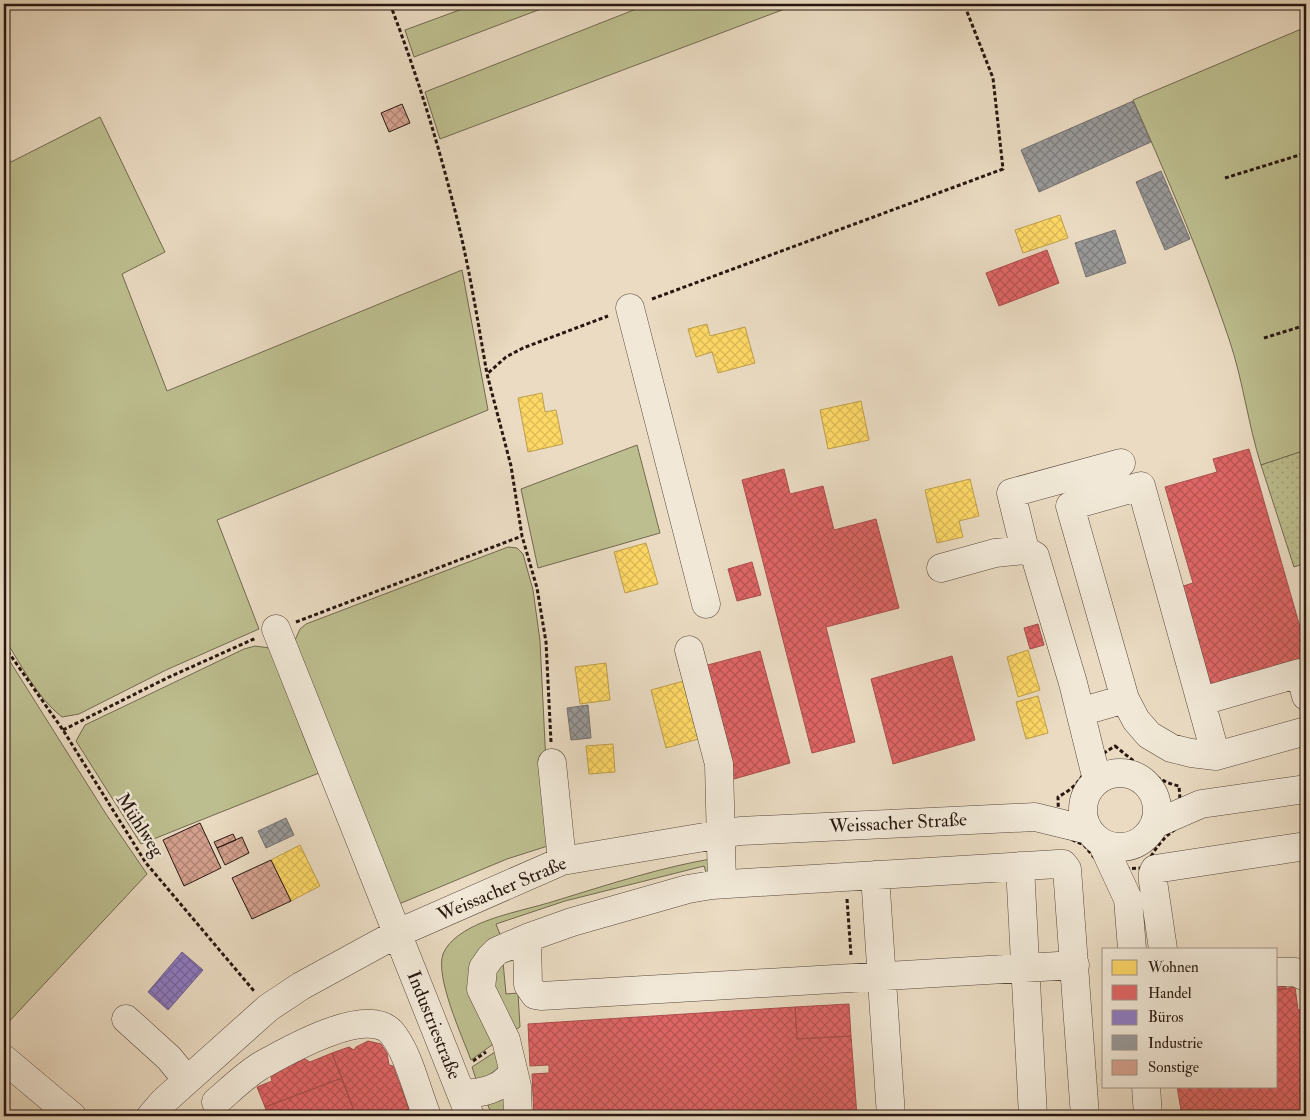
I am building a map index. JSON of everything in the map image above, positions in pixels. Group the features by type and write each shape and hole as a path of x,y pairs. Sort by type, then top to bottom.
{"street":[{"path":"630,308 706,604"},
{"path":"1121,463 1011,493 1097,770 1083,812 1095,836 1125,870 1132,948"},
{"path":"1216,756 1141,486 1070,506 1125,699 1136,720 1149,735 1171,748 1216,756 1306,731"},
{"path":"940,568 995,553 1030,553"},
{"name":"Industriestraße","path":"276,629 398,933 464,1109"},
{"path":"689,650 719,764 722,884"},
{"path":"1202,701 1300,672 1306,696"},
{"path":"1080,712 1125,699"},
{"path":"552,763 562,861"},
{"path":"1097,770 1142,781 1156,800 1158,812 1149,832 1125,870"},
{"name":"Weissacher Straße","path":"1051,815 1097,770"},
{"name":"Weissacher Straße","path":"1142,781 1187,804"},
{"name":"Weissacher Straße","path":"163,1111 192,1076 268,1008 301,986 398,933 562,861 721,834 821,826 1051,815 1123,847 1149,832 1187,804 1306,789"},
{"path":"1163,948 1153,873 1155,869 1306,846"},
{"path":"518,1116 518,1093 506,1040 486,1002 481,979 490,958 497,951 527,938 618,908 688,889 722,884 1063,864 1067,869 1085,1116"},
{"path":"1020,866 1033,1116"},
{"path":"875,875 891,1116"},
{"path":"527,938 528,985 535,995 541,996 1025,966 1075,965"},
{"path":"1278,972 1295,972 1306,977"},
{"path":"126,1019 192,1076 220,1109 259,1067 324,1033 340,1028 374,1025 389,1031 400,1046 426,1116"},
{"path":"4,1060 72,1116"},
{"path":"464,1109 479,1093 500,1086 512,1073"},
{"path":"1146,1088 1148,1116"}],"path":[{"path":"390,4 436,141 454,204 487,374 511,466 522,536 536,588 546,642 552,763"},
{"path":"487,374 506,357 523,348 1003,169 993,78 964,4"},
{"path":"1301,52 1306,69"},
{"path":"1225,178 1306,153"},
{"path":"1264,338 1306,325"},
{"path":"62,730 167,678 276,629 522,536"},
{"name":"Mühlweg","path":"4,646 62,730 146,863 268,1008"},
{"path":"1115,746 1155,775 1170,784 1179,786 1187,804 1182,825 1172,831 1158,844 1145,868 1125,870 1101,866 1084,846 1059,834 1051,815 1058,797 1074,786 1083,773 1086,759 1097,770 1115,746"}],"green space":[{"path":"476,4 554,4 414,57 405,30"},
{"path":"649,4 798,4 440,139 425,92"},
{"path":"1306,27 1306,450 1261,465 1234,355 1219,309 1184,219 1133,100"},
{"path":"100,117 165,252 122,274 167,391 462,270 488,410 217,520 259,629 166,670 79,714 62,717 37,691 4,638 4,152 11,162"},
{"path":"637,445 660,533 538,568 521,489"},
{"path":"1306,450 1306,563 1294,567 1261,465"},
{"path":"508,547 517,548 523,554 533,590 540,641 546,764 557,843 507,859 399,904 295,640 300,629 306,624"},
{"path":"255,646 270,648 310,753 324,771 141,844 76,741 85,725 244,649"},
{"path":"4,652 106,814 147,874 4,1027"},
{"path":"716,858 708,879 704,866 565,901 496,924 501,937 488,945 496,1042 471,1060 456,1022 443,977 443,954 454,939 464,931 490,919 656,871"},
{"path":"515,955 516,960 503,962 506,994 518,993 520,1027 513,1031 490,985 495,967 503,956"},
{"path":"498,1050 500,1071 477,1082 472,1067"},
{"path":"507,1092 507,1116 492,1116 486,1100"}],"building: Wohnen":[{"path":"1060,215 1068,238 1023,253 1015,230"},
{"path":"707,324 710,336 745,327 755,363 718,373 712,352 696,357 688,329"},
{"path":"542,393 545,412 556,410 563,444 528,452 518,398"},
{"path":"861,401 869,440 828,449 820,410"},
{"path":"970,479 979,516 959,521 963,537 937,543 925,490"},
{"path":"646,543 658,584 625,593 614,552"},
{"path":"1028,650 1040,690 1018,697 1007,657"},
{"path":"606,663 610,700 580,704 575,667"},
{"path":"687,680 702,738 666,748 651,690"},
{"path":"1038,696 1048,733 1026,739 1016,702"},
{"path":"613,744 615,772 589,774 586,746"},
{"path":"300,845 320,886 291,901 271,860"}],"building: Handel":[{"path":"1047,250 1059,283 999,306 986,273"},
{"path":"1249,449 1306,648 1306,661 1210,689 1180,587 1193,583 1165,487 1217,472 1213,459"},
{"path":"784,469 790,494 823,486 834,530 876,519 899,608 826,627 855,742 812,753 742,480"},
{"path":"752,562 761,595 737,601 728,569"},
{"path":"1038,624 1044,645 1030,649 1024,628"},
{"path":"760,651 790,763 734,779 704,666"},
{"path":"952,656 975,740 893,764 871,679"},
{"path":"1278,977 1287,989 1278,990"},
{"path":"1295,987 1298,1010 1306,1009 1306,1116 1182,1116 1177,1088 1278,1088 1278,990"},
{"path":"849,1004 851,1036 797,1039 795,1007"},
{"path":"795,1007 797,1039 851,1036 857,1116 534,1116 532,1074 549,1073 549,1065 530,1066 528,1024"},
{"path":"368,1041 381,1044 387,1053 389,1065 393,1066 409,1109 389,1116 356,1116 332,1053 349,1047 354,1050"},
{"path":"332,1053 342,1078 265,1107 257,1087 272,1081 270,1073 303,1058 310,1062"},
{"path":"342,1078 356,1116 268,1116 265,1107"}],"building: Büros":[{"path":"182,952 203,970 168,1010 148,992"}],"building: Industrie":[{"path":"1133,101 1151,142 1039,192 1021,150"},
{"path":"1161,171 1190,239 1165,250 1136,182"},
{"path":"1115,230 1126,263 1086,277 1075,243"},
{"path":"588,705 591,738 571,740 567,708"},
{"path":"286,818 294,835 266,848 258,831"}],"building: Sonstige":[{"path":"402,104 410,123 389,132 381,113"},
{"path":"200,823 221,868 184,886 163,840"},
{"path":"233,834 236,840 217,848 214,842"},
{"path":"242,837 249,853 225,865 217,848"},
{"path":"271,860 291,901 252,919 232,878"}]}
